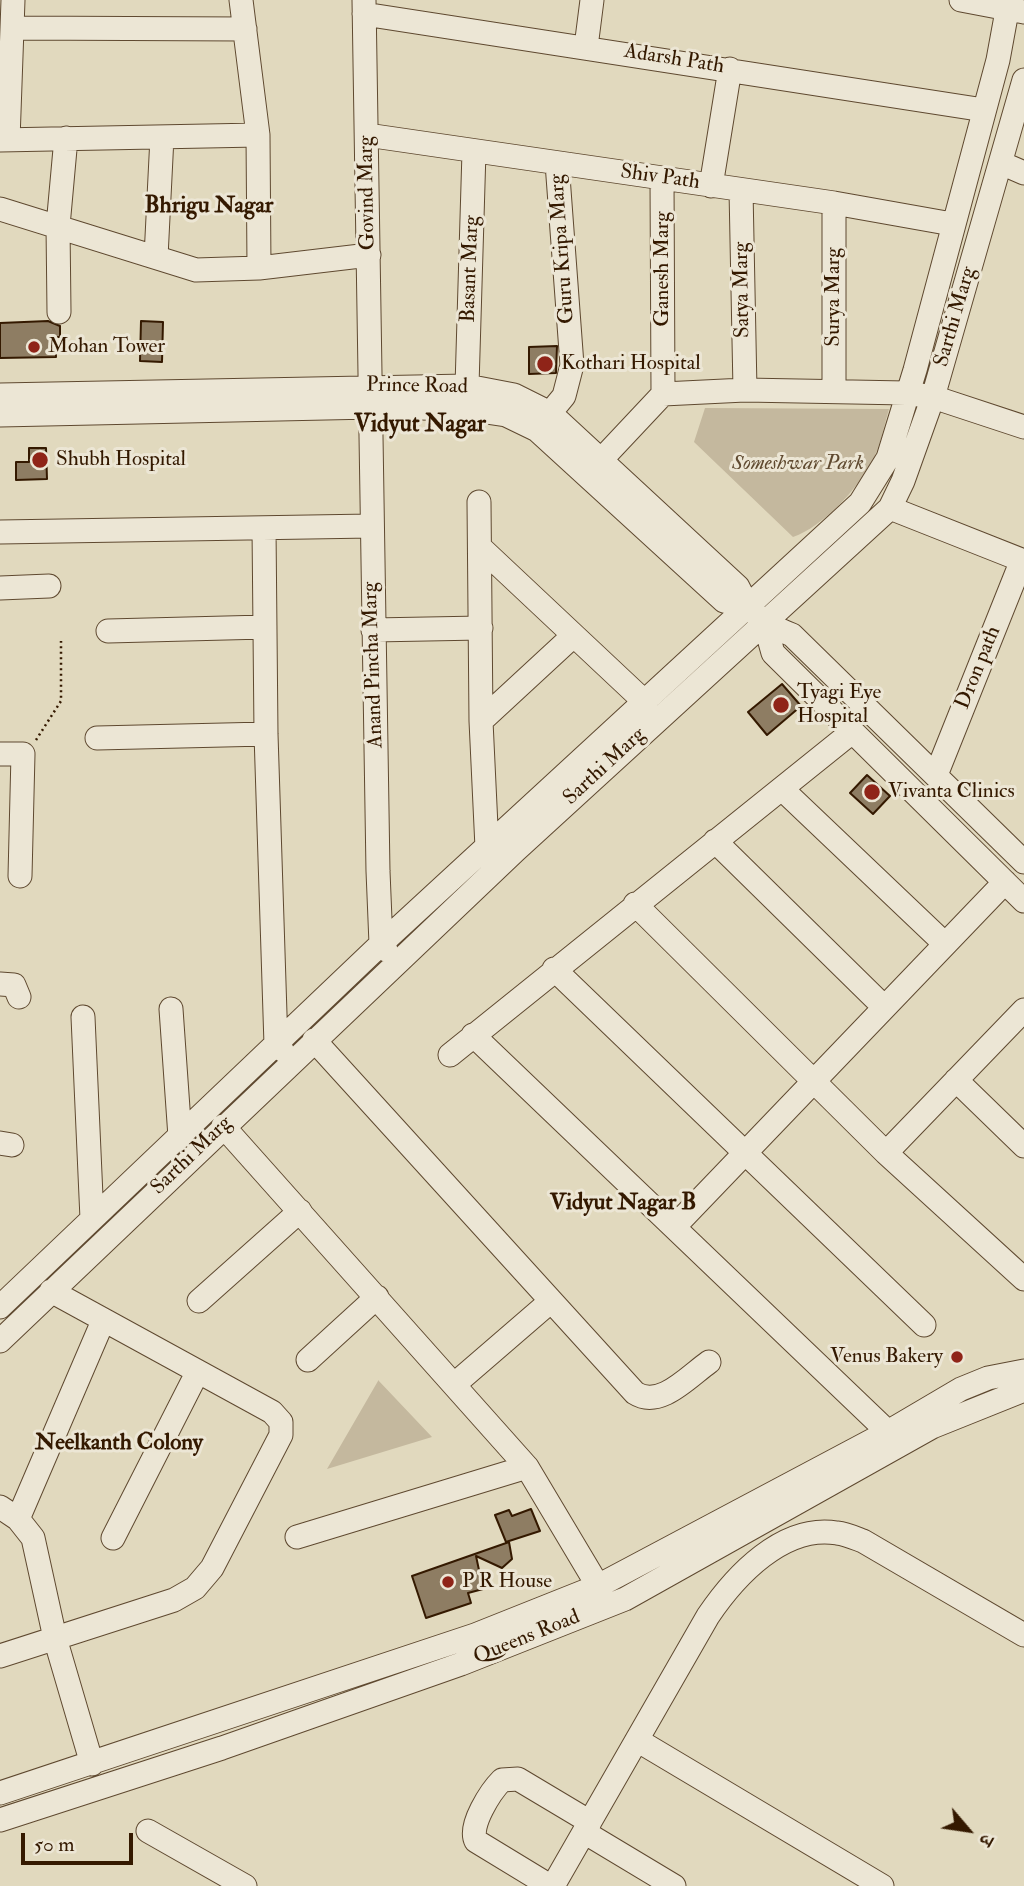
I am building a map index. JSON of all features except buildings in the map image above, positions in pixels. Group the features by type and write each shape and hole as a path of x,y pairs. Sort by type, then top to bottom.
{"street":[{"path":"13,0 4,140 258,135"},
{"path":"241,0 258,135 259,268"},
{"path":"586,47 592,0"},
{"path":"0,1307 180,1138 284,1053 646,702 860,503 888,458 1013,6 961,0"},
{"name":"Adarsh Path","path":"364,7 586,47 984,110"},
{"name":"Govind Marg","path":"364,7 372,396"},
{"path":"12,28 245,29"},
{"path":"711,186 730,69"},
{"name":"Sarthi Marg","path":"501,845 765,624 890,508 903,481 933,397 1024,80"},
{"name":"Shiv Path","path":"367,135 834,203 953,224"},
{"path":"156,257 162,137"},
{"path":"59,312 58,226 66,138"},
{"name":"Basant Marg","path":"467,386 474,151"},
{"name":"Guru Kripa Marg","path":"550,413 564,396 572,365 557,163"},
{"path":"1001,163 1024,173"},
{"name":"Ganesh Marg","path":"662,178 663,394"},
{"name":"Satya Marg","path":"741,190 745,390"},
{"name":"Surya Marg","path":"834,203 834,391"},
{"path":"0,209 195,270 259,268 369,254"},
{"name":"Prince Road","path":"0,415 372,396 467,386 514,395 550,413 738,587 748,608 765,624 792,635 1023,858"},
{"path":"601,460 663,394 745,390 906,393 933,397 1024,427"},
{"name":"Prince Road","path":"0,395 372,396 506,415 537,430 724,601 748,608"},
{"name":"Anand Pincha Marg","path":"372,396 373,630 389,953"},
{"path":"479,502 482,549 481,721 501,845"},
{"path":"890,508 1023,561"},
{"path":"0,532 371,526"},
{"path":"264,528 266,734 284,1053"},
{"path":"482,549 646,702"},
{"name":"Dron path","path":"936,775 1023,561"},
{"path":"0,588 49,586"},
{"name":"Prince Road","path":"765,624 773,653 1024,901"},
{"path":"108,631 265,628"},
{"path":"373,630 481,628"},
{"path":"481,721 573,636"},
{"path":"450,1055 852,732"},
{"path":"97,738 266,734"},
{"path":"10,754 23,754 20,876"},
{"path":"782,789 945,944"},
{"path":"715,841 884,1007"},
{"path":"674,1227 1004,882"},
{"path":"635,904 886,1153 1024,1279"},
{"name":"Sarthi Marg","path":"0,1341 223,1126 284,1053 314,1040 389,953"},
{"path":"554,969 924,1325"},
{"path":"0,984 14,985 19,997"},
{"path":"171,1009 180,1138"},
{"path":"886,1153 1024,1010"},
{"path":"82,1017 92,1219"},
{"path":"473,1035 888,1432"},
{"path":"314,1040 635,1394 646,1400 657,1399 709,1362"},
{"path":"956,1080 1024,1146"},
{"path":"223,1126 456,1383 527,1467 597,1586"},
{"path":"199,1301 300,1211"},
{"path":"0,1656 174,1600 195,1588 212,1568 281,1435 281,1422 272,1412 51,1291"},
{"path":"308,1360 377,1297"},
{"path":"456,1383 551,1301"},
{"path":"92,1764 55,1638 33,1538 9,1513 103,1321"},
{"name":"Queens Road","path":"0,1793 475,1636 597,1586 888,1432 961,1389 988,1378 1024,1371"},
{"path":"113,1538 197,1373"},
{"name":"Queens Road","path":"0,1820 222,1748 461,1664 625,1599 728,1544 932,1427 1024,1390"},
{"path":"297,1537 527,1467"},
{"path":"715,1524 728,1544"},
{"path":"674,1886 587,1827 517,1779 502,1780 496,1786 474,1828 476,1840 552,1886 587,1827 637,1740 729,1585 763,1553 808,1535 836,1532 863,1541 1024,1634"},
{"path":"637,1740 858,1880 882,1886"},
{"path":"148,1831 246,1886"}],"path":[{"path":"10,754 41,735 61,701 61,640"}],"green space":[{"name":"Someshwar Park","path":"705,408 889,409 875,456 857,484 827,516 793,537 694,442"},
{"path":"378,1381 432,1437 327,1469"}],"place":[{"name":"Mohan Tower","path":"34,347"},
{"name":"Kothari Hospital","path":"545,364"},
{"name":"Shubh Hospital","path":"40,460"},
{"name":"Tyagi Eye Hospital","path":"781,705"},
{"name":"Vivanta Clinics","path":"872,792"},
{"name":"Venus Bakery","path":"957,1357"},
{"name":"P R House","path":"448,1582"}],"district":[{"name":"Bhrigu Nagar","path":"209,207"},
{"name":"Vidyut Nagar","path":"420,426"},
{"name":"Vidyut Nagar B","path":"623,1204"},
{"name":"Neelkanth Colony","path":"119,1444"}]}
